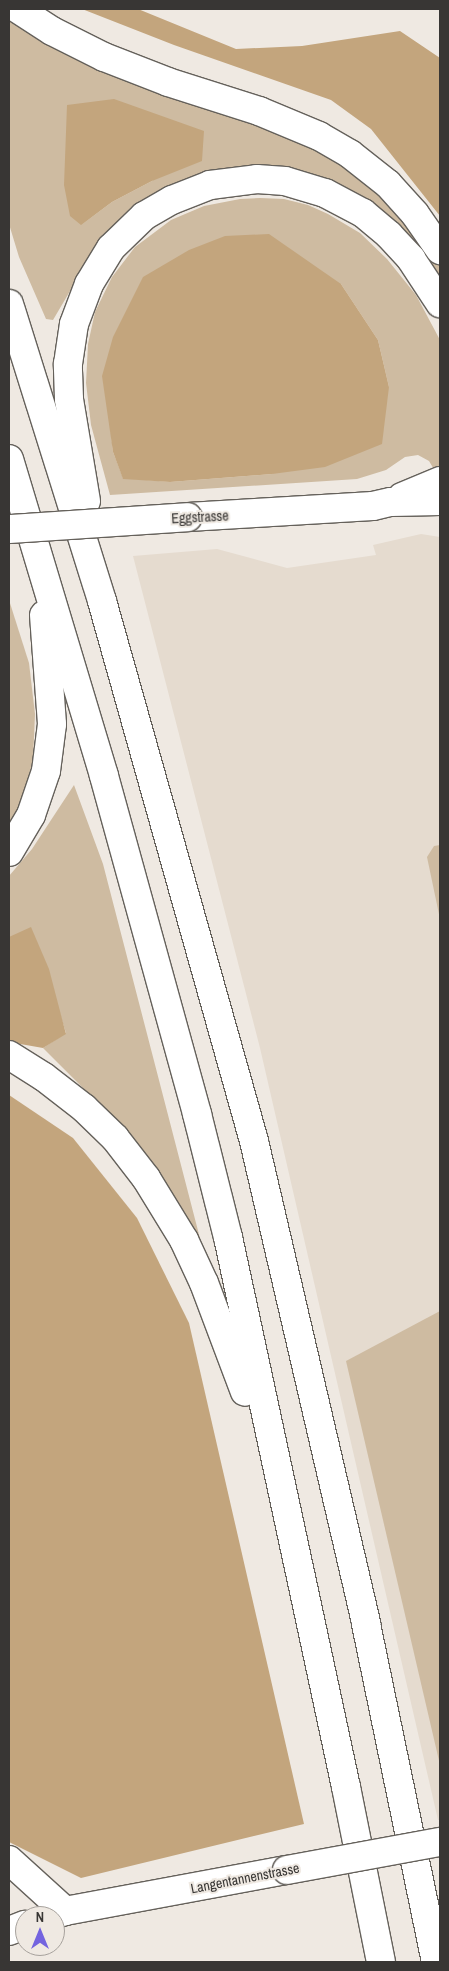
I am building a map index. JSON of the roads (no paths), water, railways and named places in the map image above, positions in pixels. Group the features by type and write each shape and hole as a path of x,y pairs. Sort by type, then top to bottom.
{"main road":[{"path":"18,9 52,31 104,57 168,82 266,113 320,136 350,154 388,184 415,214 440,250"},
{"path":"102,601 71,413 68,364 74,324 86,291 111,248 132,226 172,200 210,185 257,179 301,185 339,199 376,223 411,259 440,304"},
{"path":"9,304 102,601 254,1141 364,1614 436,1962"},
{"path":"9,459 104,776 197,1114 228,1237 346,1787 381,1962"},
{"name":"Eggstrasse","path":"9,529 373,506 391,502 440,481"},
{"name":"Eggstrasse","path":"391,502 440,501"},
{"path":"9,852 31,815 46,771 50,746 52,700 40,559"},
{"path":"9,1054 66,1092 100,1123 133,1160 164,1204 184,1240 224,1330 286,1512"},
{"name":"Langentannenstrasse","path":"65,1912 440,1842"},
{"path":"9,1860 51,1906"}]}
